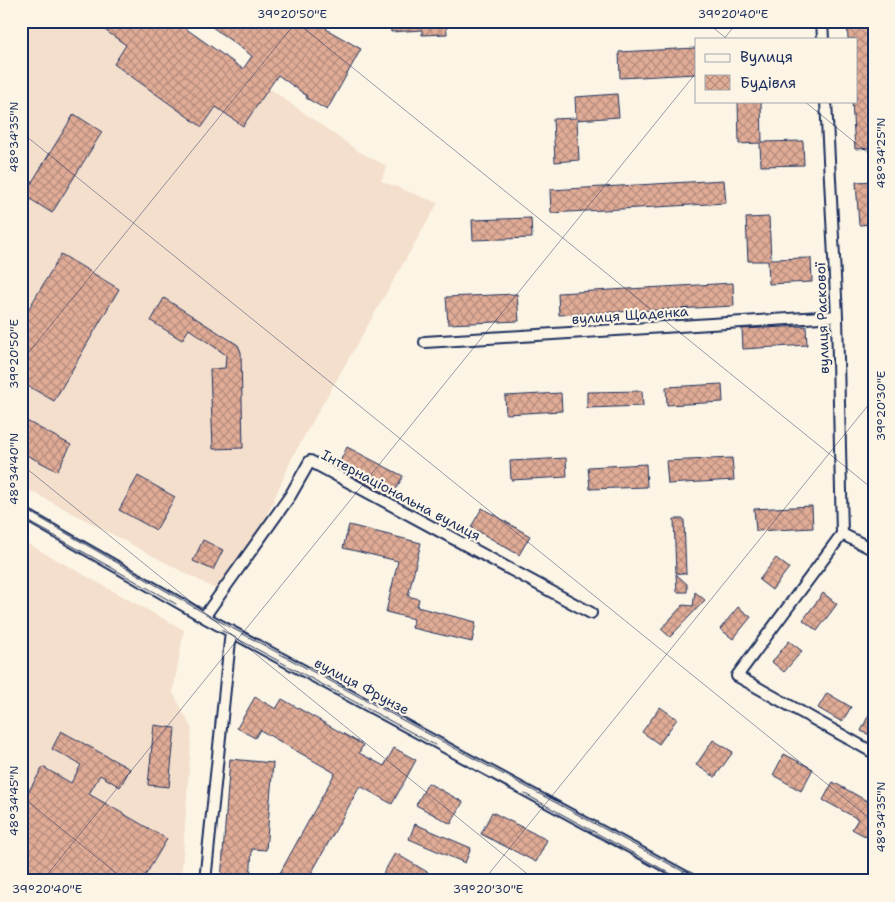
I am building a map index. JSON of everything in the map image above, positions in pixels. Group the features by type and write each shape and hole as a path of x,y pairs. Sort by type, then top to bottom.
{"street":[{"path":"822,21 822,38"},
{"name":"вулиця Раскової","path":"826,102 837,316 842,534"},
{"name":"вулиця Щаденка","path":"425,342 837,316"},
{"name":"Інтернаціональна вулиця","path":"204,616 290,496 310,461 591,613"},
{"name":"вулиця Фрунзе","path":"21,512 231,631 693,881"},
{"path":"874,550 842,534 737,676 874,753"},
{"path":"206,881 231,631"}],"shaded area":[{"path":"21,21 174,21 358,151 387,166 381,181 438,203 294,454 257,538 219,591 21,486"},
{"path":"21,540 184,630 173,692 192,729 181,881 21,881"}],"building":[{"path":"92,21 175,21 243,69 252,56 204,21 332,21 326,29 361,49 327,110 306,98 307,96 278,75 243,126 216,107 202,127 114,64 126,45"},
{"path":"390,21 446,21 447,34 422,35 422,30 391,32"},
{"path":"847,21 868,21 874,148 855,149 852,102 858,102 858,38 848,38"},
{"path":"695,48 695,74 620,78 619,52"},
{"path":"617,94 619,117 577,120 579,160 555,162 553,119 576,118 575,97"},
{"path":"738,102 761,102 762,142 803,141 804,165 761,166 760,143 739,144"},
{"path":"74,114 102,132 52,213 24,195"},
{"path":"724,180 726,203 551,213 550,190"},
{"path":"874,181 874,224 859,225 856,182"},
{"path":"769,217 771,259 811,258 812,282 769,284 768,261 748,261 746,218"},
{"path":"531,218 532,238 473,240 472,220"},
{"path":"61,254 119,289 54,401 21,382 21,322"},
{"path":"733,283 734,306 559,315 558,293"},
{"path":"517,294 519,321 448,324 446,297"},
{"path":"164,298 238,345 241,352 243,448 213,449 210,369 225,368 226,355 189,329 182,340 151,321"},
{"path":"806,326 807,345 743,349 742,329"},
{"path":"722,384 723,402 667,405 666,387"},
{"path":"642,391 643,406 587,408 587,392"},
{"path":"561,393 562,411 506,414 505,396"},
{"path":"21,418 71,445 57,471 21,452"},
{"path":"347,447 403,476 392,497 337,468"},
{"path":"566,458 567,477 511,480 510,461"},
{"path":"732,458 734,480 668,484 666,461"},
{"path":"646,464 647,487 590,489 588,467"},
{"path":"138,476 175,497 156,530 119,510"},
{"path":"812,506 813,528 756,531 754,509"},
{"path":"482,508 530,536 519,555 471,527"},
{"path":"674,519 684,519 686,574 676,573"},
{"path":"349,525 421,543 408,596 419,599 417,607 476,622 472,642 412,628 414,619 386,612 398,561 343,548"},
{"path":"203,540 223,550 213,570 193,561"},
{"path":"776,558 789,568 772,590 759,580"},
{"path":"676,574 687,584 687,592 677,592"},
{"path":"695,592 705,600 670,637 661,629 683,605 693,606"},
{"path":"823,593 837,604 817,631 803,620"},
{"path":"738,607 751,617 733,639 720,629"},
{"path":"789,641 802,651 784,672 772,662"},
{"path":"827,693 851,707 842,722 818,708"},
{"path":"255,697 276,709 282,699 363,745 359,753 384,766 394,748 416,760 392,804 360,786 307,881 294,881 280,873 335,773 260,730 255,738 237,728"},
{"path":"874,704 874,737 861,731"},
{"path":"660,707 677,719 659,744 642,732"},
{"path":"154,725 175,728 169,787 148,785"},
{"path":"61,731 130,769 120,787 100,775 89,794 167,839 142,881 21,881 21,804 43,767 71,783 81,765 52,749"},
{"path":"713,740 733,752 715,777 696,765"},
{"path":"784,754 813,769 801,791 773,775"},
{"path":"230,759 273,763 266,850 252,849 250,881 221,881"},
{"path":"833,782 867,801 874,788 874,841 852,829 858,819 823,800"},
{"path":"428,783 463,802 451,824 416,805"},
{"path":"492,812 547,840 536,862 481,834"},
{"path":"415,824 471,848 465,863 409,839"},
{"path":"395,853 429,873 424,881 379,881"}],"tram line":[{"path":"21,507 206,614 701,881"},
{"path":"21,517 176,604"},
{"path":"221,630 435,745"},
{"path":"525,794 684,881"}]}
